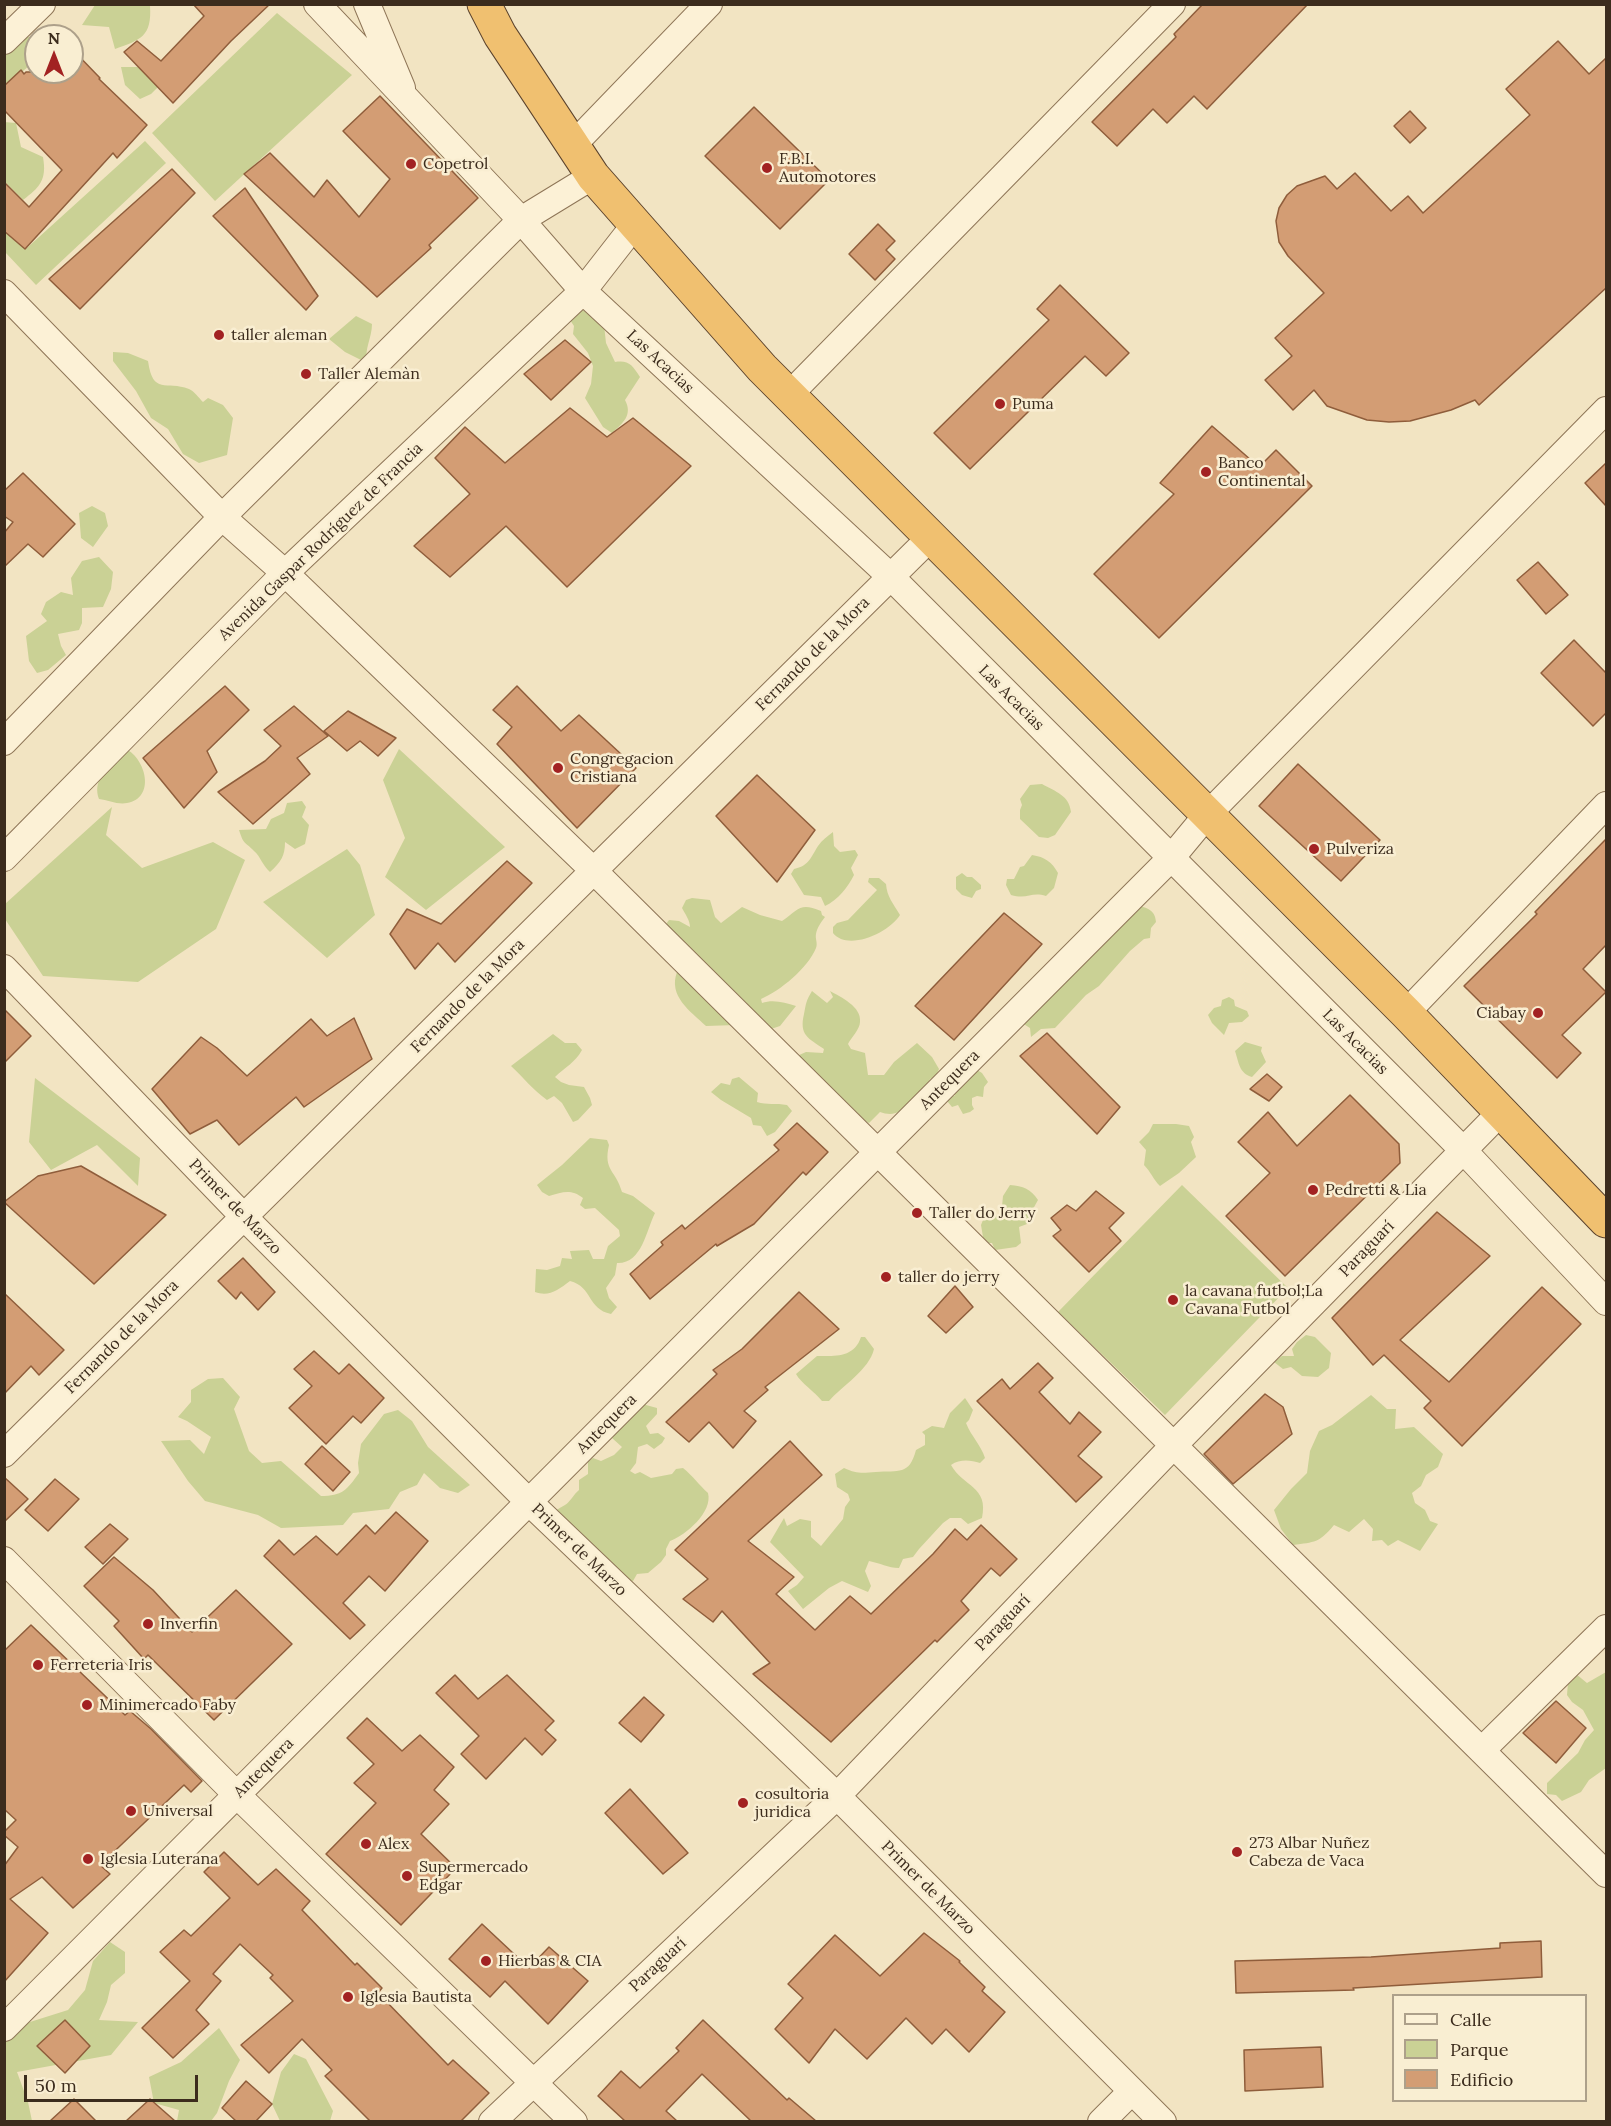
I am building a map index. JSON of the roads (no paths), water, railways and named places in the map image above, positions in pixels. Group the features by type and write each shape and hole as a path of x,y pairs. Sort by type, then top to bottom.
{"highway":[{"path":"484,4 500,35 593,176 738,342 1206,816 1406,1013 1606,1221"}],"street":[{"path":"4,41 42,4"},
{"name":"Las Acacias","path":"316,4 521,220 583,291 891,577 1463,1150 1606,1302"},
{"name":"Las Acacias","path":"368,4 408,102"},
{"path":"573,145 709,4"},
{"path":"789,395 1165,7"},
{"path":"4,742 222,517 521,220 593,176"},
{"name":"Avenida Gaspar Rodríguez de Francia","path":"4,858 285,573 583,291 636,223"},
{"path":"4,293 222,517 285,573 594,871 1606,1874"},
{"name":"Antequera","path":"4,2028 1172,857 1206,816 1606,410"},
{"name":"Fernando de la Mora","path":"4,1454 931,537"},
{"path":"1406,1013 1606,805"},
{"name":"Primer de Marzo","path":"4,968 244,1217 529,1502 837,1796 1163,2121"},
{"name":"Paraguarí","path":"492,2121 837,1796 1174,1445 1501,1112"},
{"path":"4,1560 237,1795 574,2121"},
{"path":"1482,1750 1606,1628"},
{"path":"1101,2121 1132,2091"}],"place":[{"name":"Copetrol","path":"411,164"},
{"name":"F.B.I. Automotores","path":"767,168"},
{"name":"taller aleman","path":"219,335"},
{"name":"Taller Alemàn","path":"306,374"},
{"name":"Puma","path":"1000,404"},
{"name":"Banco Continental","path":"1206,472"},
{"name":"Congregacion Cristiana","path":"558,768"},
{"name":"Pulveriza","path":"1314,849"},
{"name":"Ciabay","path":"1538,1013"},
{"name":"Pedretti & Lia","path":"1313,1190"},
{"name":"Taller do Jerry","path":"917,1213"},
{"name":"taller do jerry","path":"886,1277"},
{"name":"la cavana futbol;La Cavana Futbol","path":"1173,1300"},
{"name":"Inverfin","path":"148,1624"},
{"name":"Ferreteria Iris","path":"38,1665"},
{"name":"Minimercado Faby","path":"87,1705"},
{"name":"cosultoria juridica","path":"743,1803"},
{"name":"Universal","path":"131,1811"},
{"name":"Alex","path":"366,1844"},
{"name":"273 Albar Nuñez Cabeza de Vaca","path":"1237,1852"},
{"name":"Iglesia Luterana","path":"88,1859"},
{"name":"Supermercado Edgar","path":"407,1876"},
{"name":"Hierbas & CIA","path":"486,1961"},
{"name":"Iglesia Bautista","path":"348,1997"}]}
